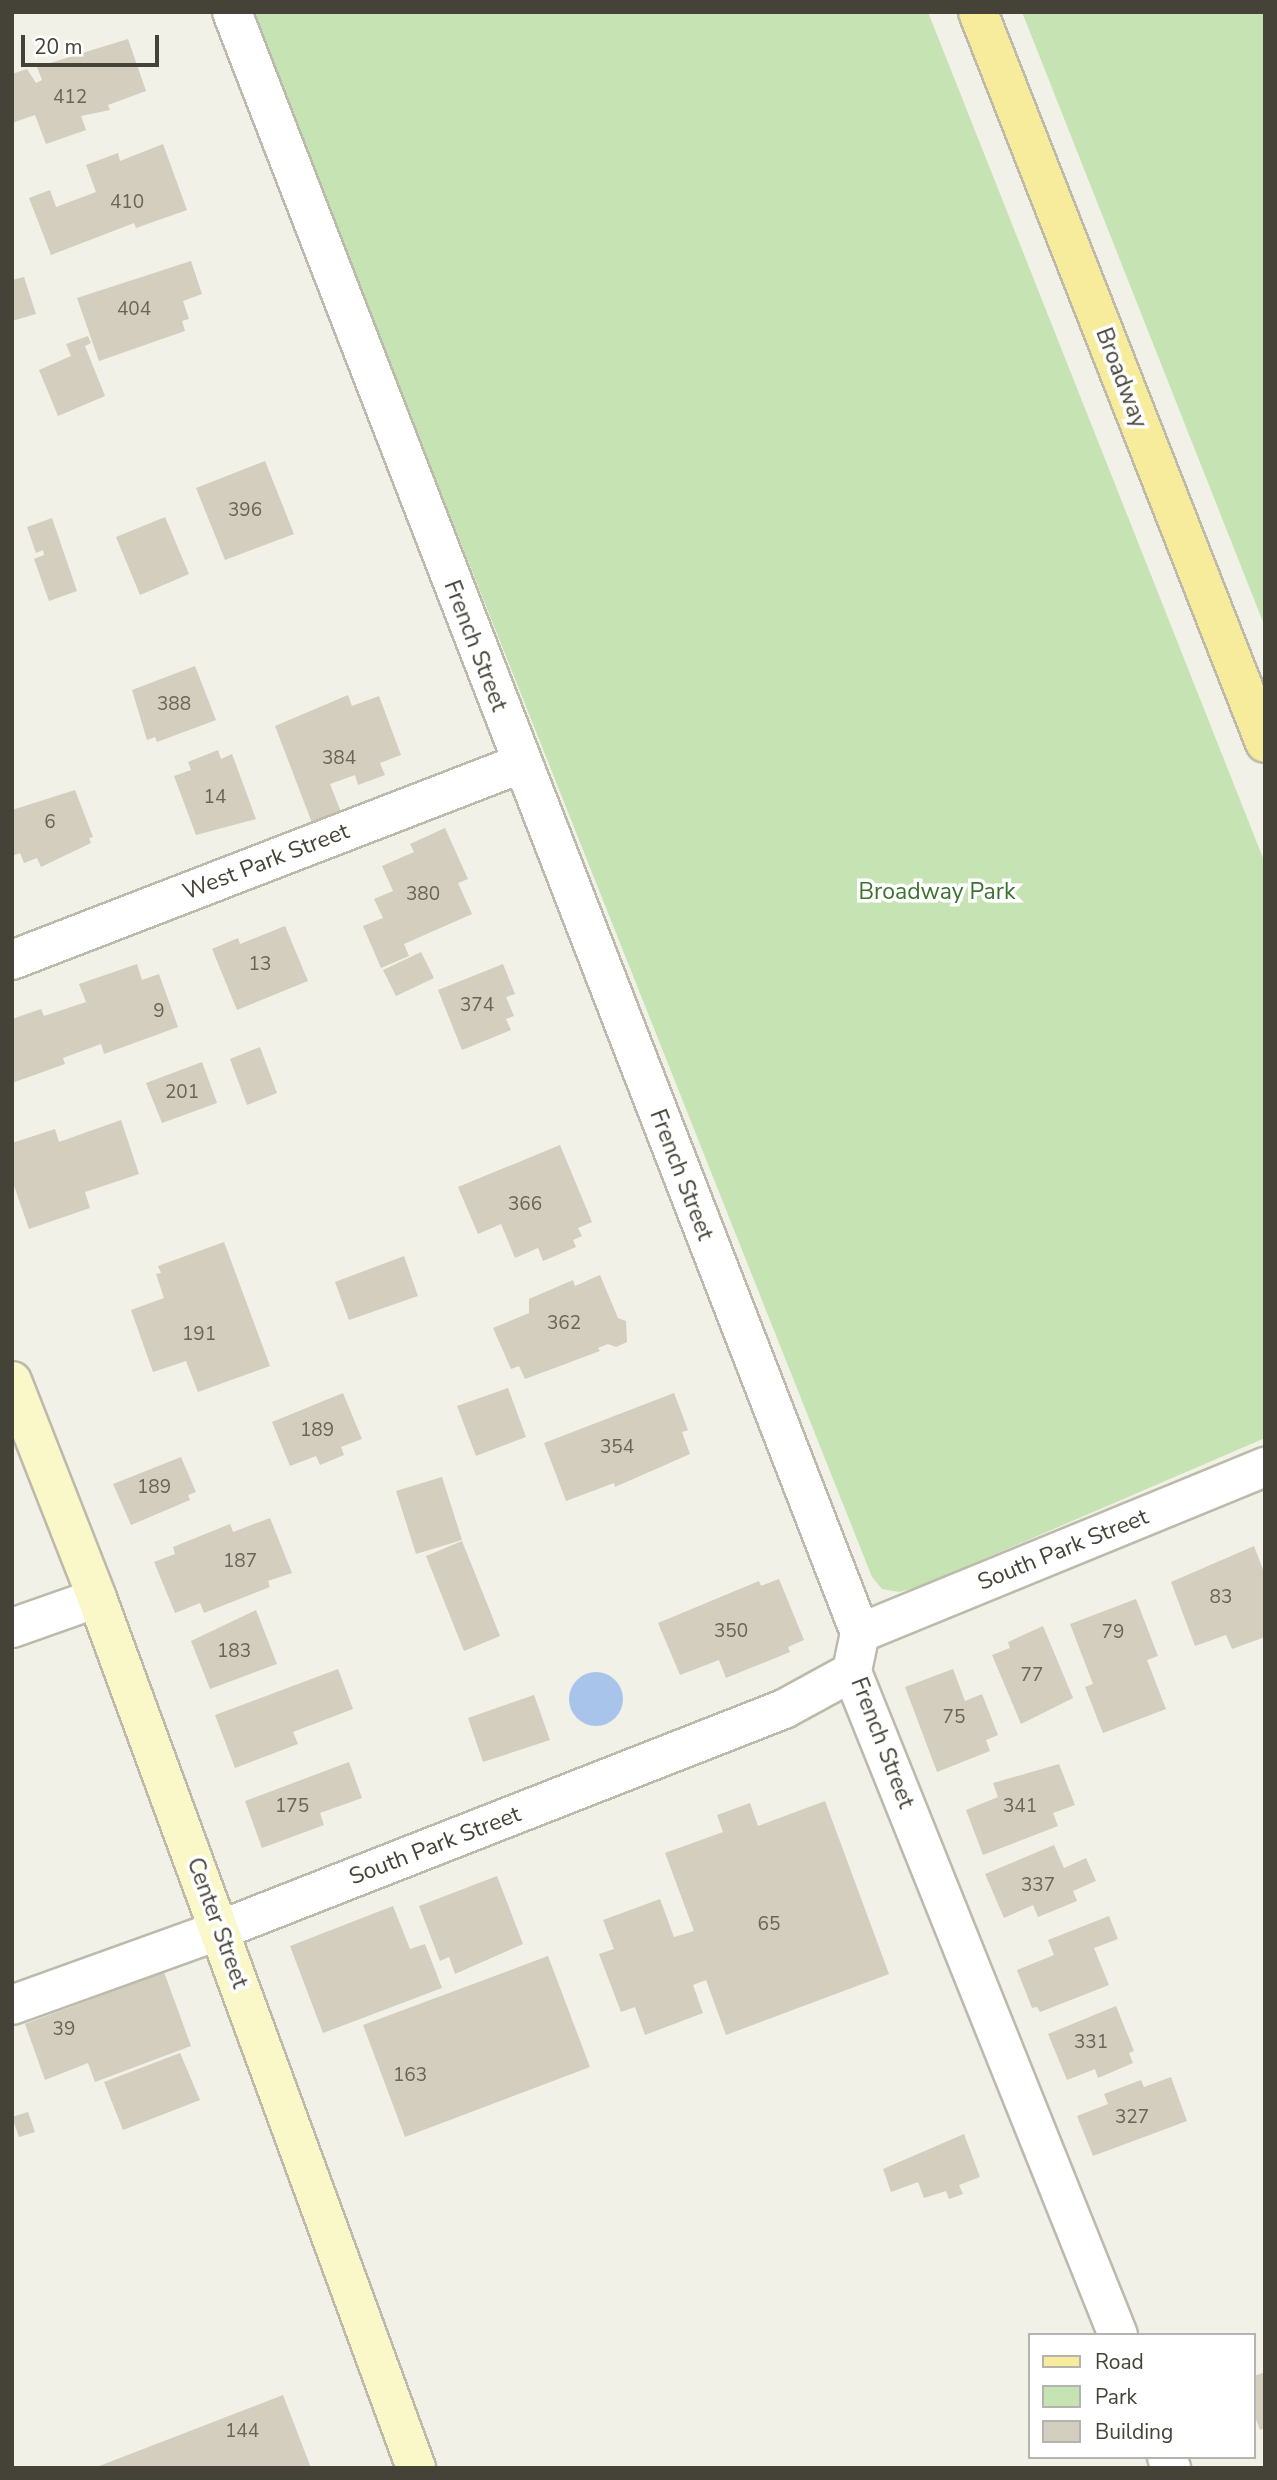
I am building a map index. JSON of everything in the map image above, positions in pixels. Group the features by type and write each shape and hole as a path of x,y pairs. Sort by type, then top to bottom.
{"main road":[{"name":"Broadway","path":"978,12 1265,743"}],"street":[{"name":"French Street","path":"232,12 520,764 860,1633 852,1672 1117,2333"},
{"name":"West Park Street","path":"12,960 520,764"},
{"name":"Center Street","path":"12,1381 97,1598 416,2468"},
{"name":"South Park Street","path":"860,1633 1265,1467"},
{"path":"12,1628 97,1598"},
{"name":"South Park Street","path":"12,2005 220,1930 784,1709 852,1672"}],"green space":[{"name":"Broadway Park","path":"250,12 928,12 1265,863 1265,1438 919,1587 899,1592 882,1589 872,1577"},
{"path":"1022,12 1265,12 1265,627"}],"water":[{"path":"596,1672 615,1680 623,1699 615,1718 596,1726 577,1718 569,1699 577,1680"}],"building":[{"path":"128,39 146,91 108,105 110,110 81,116 86,130 46,144 35,115 12,123 12,74 27,69 36,83 42,80 37,67"},
{"path":"163,144 187,210 136,228 134,223 51,255 29,198 50,190 56,207 96,192 86,165 118,153 120,161"},
{"path":"191,261 202,294 183,301 189,319 182,321 185,331 99,361 77,298"},
{"path":"24,277 36,314 12,321 12,280"},
{"path":"88,336 91,343 85,346 105,396 58,416 39,370 71,356 66,344"},
{"path":"265,461 294,534 225,560 196,488"},
{"path":"165,517 189,574 140,595 116,537"},
{"path":"52,518 77,591 49,601 34,559 44,555 43,550 36,553 27,527"},
{"path":"195,666 216,720 157,742 155,737 147,740 132,690"},
{"path":"348,695 352,706 379,696 401,755 380,763 385,775 358,785 355,775 330,784 341,812 312,823 275,726"},
{"path":"218,750 221,759 232,754 256,819 196,835 174,776 191,770 188,762"},
{"path":"75,790 93,837 89,838 91,843 41,867 37,858 24,863 20,853 12,856 12,810"},
{"path":"445,828 468,879 458,883 472,914 404,944 409,956 381,968 363,926 383,918 374,899 393,891 382,866 414,852 410,844"},
{"path":"285,926 308,981 237,1010 212,949 238,938 240,944"},
{"path":"421,952 434,978 396,996 383,970"},
{"path":"137,964 142,980 159,974 178,1027 104,1054 101,1044 63,1058 65,1064 12,1083 12,1019 41,1009 44,1016 86,1002 79,984"},
{"path":"503,964 515,994 506,997 514,1016 506,1019 511,1030 462,1050 438,990"},
{"path":"260,1047 277,1093 247,1105 230,1059"},
{"path":"202,1062 217,1103 162,1123 146,1083"},
{"path":"121,1120 139,1174 85,1192 90,1208 29,1229 12,1180 12,1143 55,1129 59,1142"},
{"path":"560,1145 592,1222 578,1228 582,1236 573,1240 576,1247 543,1261 538,1248 515,1258 501,1224 478,1234 458,1187"},
{"path":"224,1242 270,1366 198,1392 186,1361 153,1372 131,1310 164,1298 156,1274 161,1273 158,1266"},
{"path":"404,1256 418,1296 349,1320 335,1282"},
{"path":"600,1275 618,1318 626,1321 627,1342 616,1347 608,1344 598,1348 600,1351 525,1379 519,1366 511,1369 493,1328 529,1313 529,1299 573,1280 575,1286"},
{"path":"508,1388 526,1437 476,1456 457,1406"},
{"path":"343,1393 362,1439 341,1447 344,1455 320,1465 316,1456 290,1466 272,1422"},
{"path":"674,1393 688,1430 682,1432 690,1454 615,1487 614,1483 566,1501 544,1443"},
{"path":"181,1457 196,1492 188,1495 190,1500 131,1525 113,1484"},
{"path":"442,1477 462,1540 416,1554 396,1491"},
{"path":"270,1518 292,1573 268,1581 270,1587 204,1613 200,1603 175,1613 154,1562 175,1554 173,1547 230,1524 233,1532"},
{"path":"462,1541 500,1636 464,1651 426,1556"},
{"path":"1254,1546 1265,1575 1265,1637 1232,1649 1226,1635 1195,1646 1171,1582"},
{"path":"779,1579 804,1640 788,1647 790,1652 726,1678 719,1660 680,1675 658,1623 759,1581 761,1586"},
{"path":"1136,1599 1158,1656 1147,1660 1166,1709 1103,1733 1085,1687 1093,1684 1070,1624"},
{"path":"256,1610 277,1664 210,1689 191,1641"},
{"path":"1043,1626 1073,1698 1021,1724 992,1655 1010,1648 1008,1642"},
{"path":"338,1669 353,1709 293,1732 298,1744 235,1768 215,1715"},
{"path":"953,1669 965,1701 982,1694 998,1735 986,1740 990,1751 937,1772 905,1687"},
{"path":"534,1695 550,1740 483,1762 468,1718"},
{"path":"349,1762 362,1798 320,1813 324,1825 262,1848 245,1801"},
{"path":"1059,1764 1075,1805 1053,1813 1058,1826 983,1855 966,1810 998,1797 993,1783"},
{"path":"825,1801 889,1974 726,2035 706,1980 693,1985 703,2013 645,2035 635,2007 621,2012 599,1954 614,1949 603,1920 660,1899 674,1937 694,1931 665,1853 723,1832 717,1815 750,1803 758,1826"},
{"path":"1054,1845 1064,1868 1086,1858 1096,1881 1073,1891 1077,1901 1038,1917 1033,1905 1004,1918 985,1874"},
{"path":"497,1876 523,1944 455,1974 449,1957 440,1961 419,1906"},
{"path":"393,1906 410,1949 425,1944 442,1988 323,2033 290,1946"},
{"path":"1109,1916 1118,1939 1094,1948 1109,1985 1040,2012 1037,2007 1032,2008 1017,1970 1054,1955 1048,1940"},
{"path":"548,1956 590,2067 405,2137 363,2025"},
{"path":"164,1972 191,2046 95,2082 88,2063 45,2080 25,2024"},
{"path":"1116,2006 1134,2051 1129,2053 1133,2063 1098,2078 1095,2069 1067,2080 1048,2034"},
{"path":"180,2053 200,2100 123,2130 104,2082"},
{"path":"1171,2077 1187,2121 1093,2156 1077,2116 1108,2104 1104,2094 1141,2080 1144,2087"},
{"path":"28,2112 35,2132 19,2137 12,2117"},
{"path":"964,2134 980,2177 959,2185 963,2194 949,2199 946,2191 924,2198 918,2182 891,2192 883,2169"},
{"path":"1265,2372 1265,2428 1260,2430 1256,2419 1256,2375"},
{"path":"283,2395 311,2468 94,2468"}]}
